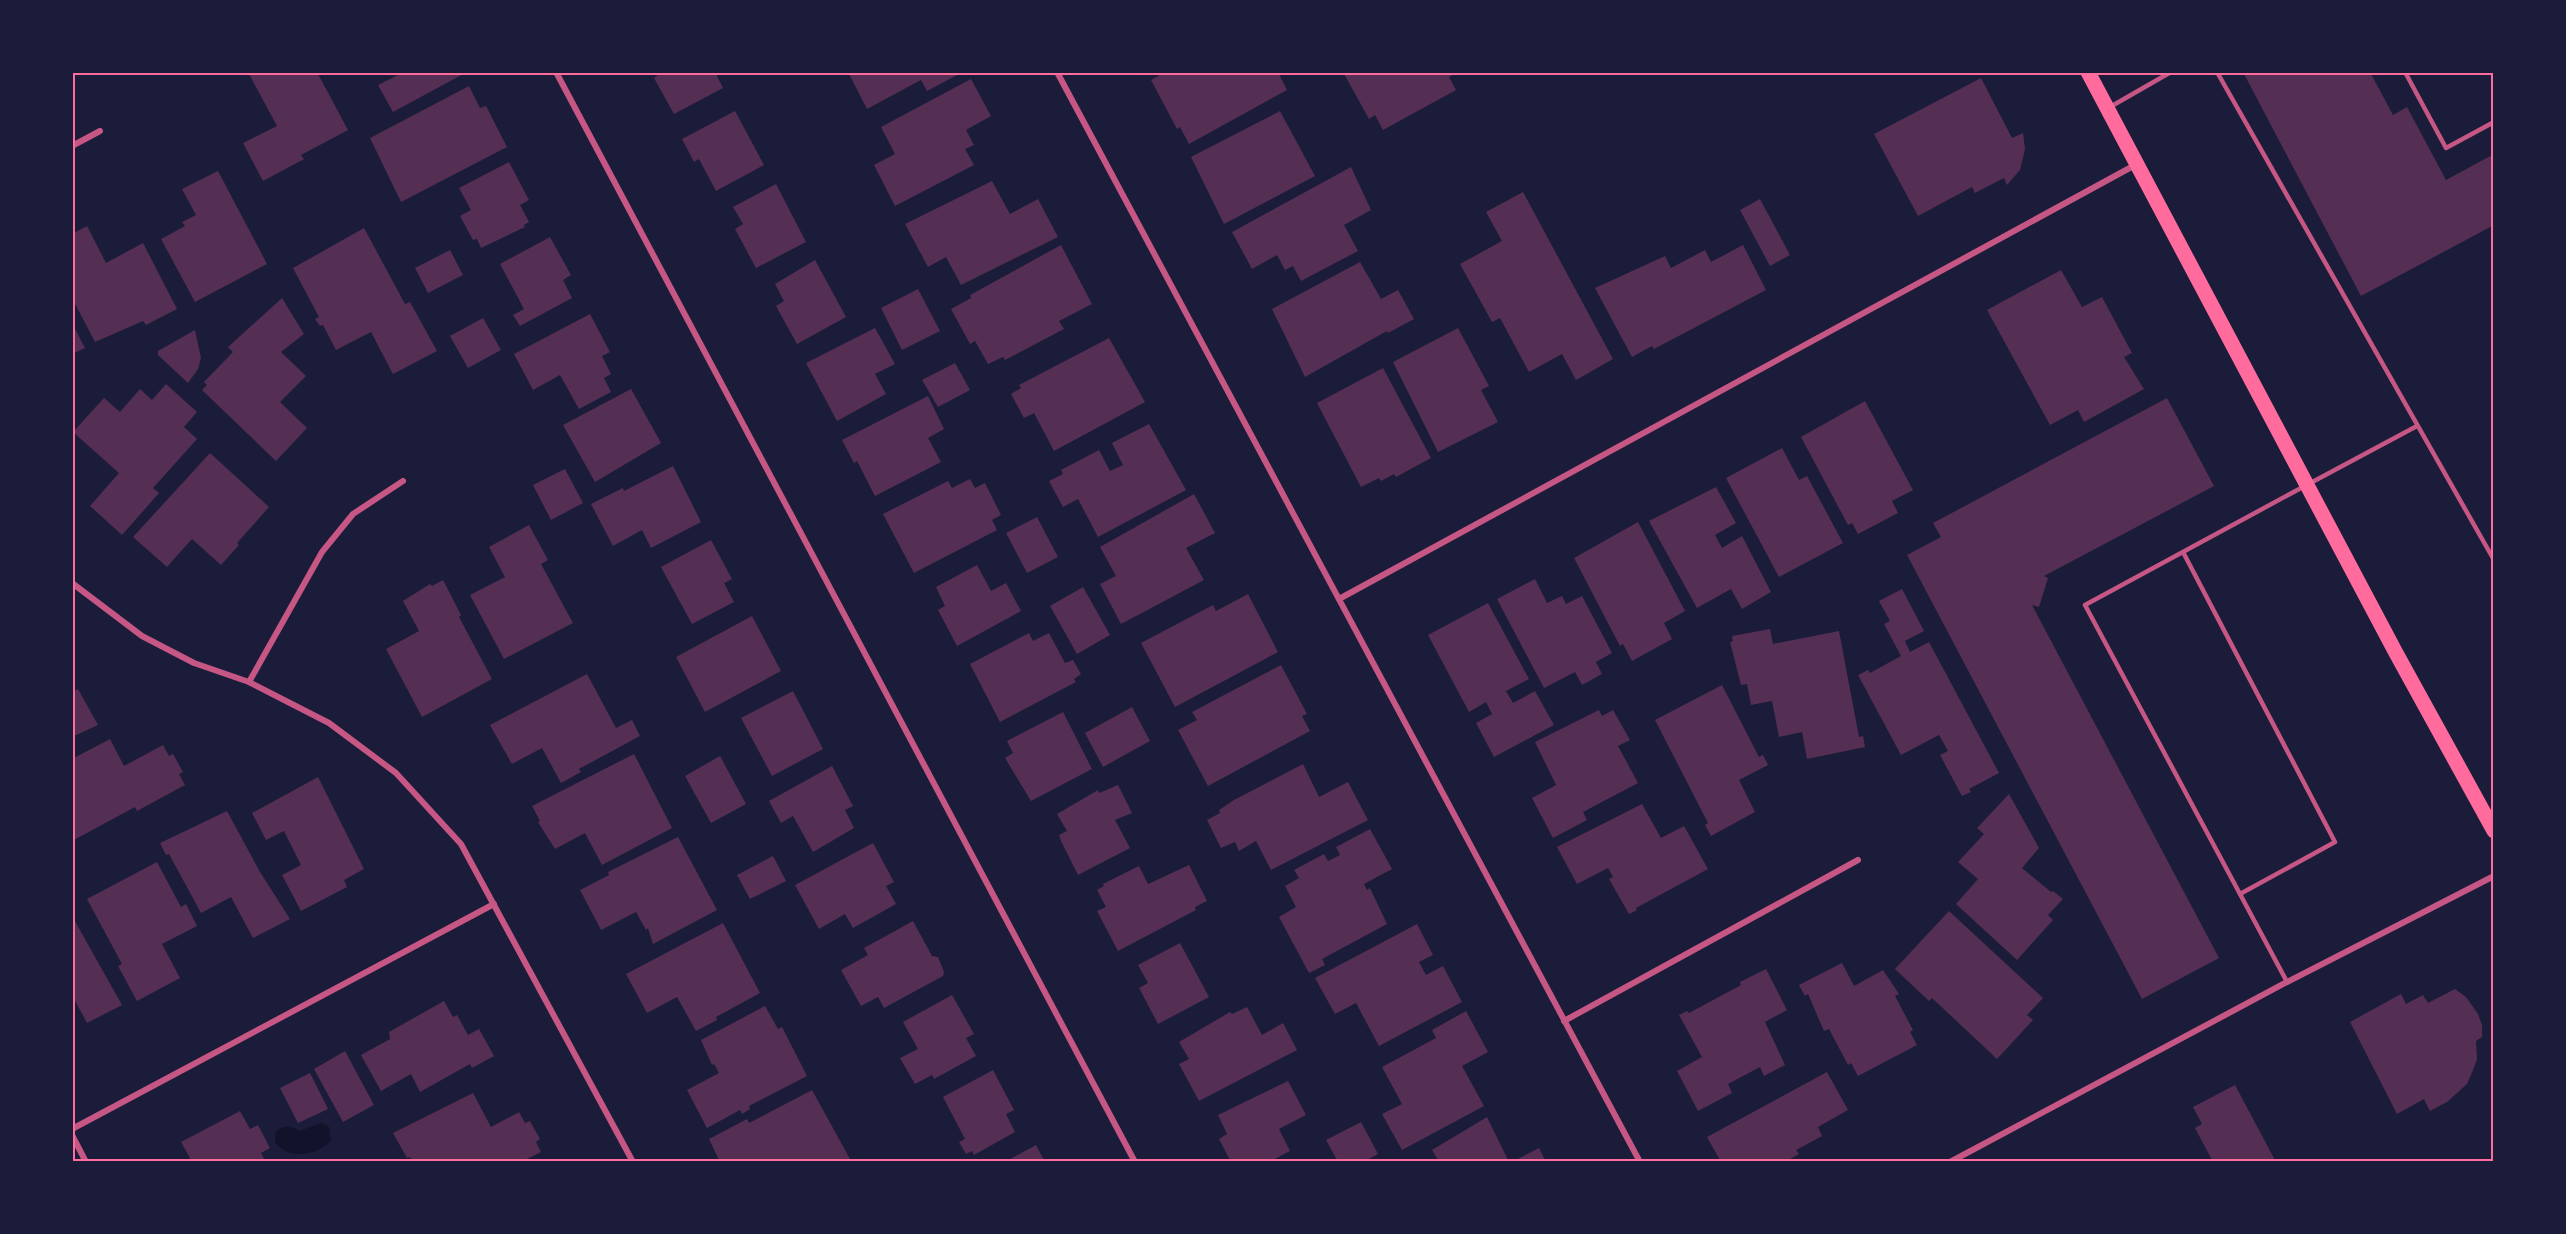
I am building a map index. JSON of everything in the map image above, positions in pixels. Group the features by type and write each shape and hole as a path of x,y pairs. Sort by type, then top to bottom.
{"main road":[{"path":"2088,72 2494,831"}],"street":[{"path":"556,72 1135,1162"},
{"path":"1057,72 1640,1162"},
{"path":"72,146 100,131"},
{"path":"1339,599 2137,164"},
{"path":"249,682 322,552 353,514 403,481"},
{"path":"72,583 142,636 194,663 249,682 329,723 396,773 461,844 633,1162"},
{"path":"1564,1021 1858,860"},
{"path":"1950,1162 2287,982 2494,876"},
{"path":"72,1129 494,904"},
{"path":"72,1135 86,1162"}],"lane":[{"path":"2108,108 2171,72"},
{"path":"2217,72 2494,560"},
{"path":"2405,72 2446,148 2494,122"},
{"path":"2287,982 2085,605 2417,426"},
{"path":"2183,552 2335,842 2240,894"}],"shaded area":[{"path":"321,1123 329,1127 331,1141 318,1150 295,1154 281,1148 275,1142 275,1133 281,1128 290,1127 300,1131"}],"building":[{"path":"248,72 317,72 348,130 301,155 304,159 263,181 243,143 277,126"},
{"path":"396,72 467,72 393,112 378,85 398,75"},
{"path":"662,72 715,72 723,88 674,114 654,78"},
{"path":"848,72 963,72 927,91 921,80 867,109"},
{"path":"1165,72 1278,72 1287,90 1189,144 1180,127 1177,129 1151,80"},
{"path":"1343,72 1458,72 1449,77 1456,90 1383,130 1375,115 1369,119"},
{"path":"2243,72 2370,72 2393,115 2407,107 2446,180 2494,154 2494,225 2361,296"},
{"path":"1981,78 2012,138 2023,133 2025,149 2020,170 2007,185 2004,178 1975,193 1972,187 1918,216 1874,134"},
{"path":"971,79 991,116 966,130 974,145 965,149 974,165 895,206 874,165 895,154 881,127"},
{"path":"469,86 480,108 486,106 507,147 401,202 370,138"},
{"path":"735,111 764,165 716,191 699,159 694,162 682,139"},
{"path":"1280,111 1315,176 1224,224 1191,157"},
{"path":"509,162 529,200 520,205 529,222 524,225 525,227 481,248 477,239 473,240 460,216 471,210 459,188"},
{"path":"1351,167 1371,210 1344,225 1358,251 1301,281 1293,266 1285,270 1277,255 1252,269 1232,232"},
{"path":"218,171 267,264 195,302 161,239 185,226 182,222 196,215 182,189"},
{"path":"992,181 1010,214 1038,199 1058,237 961,285 946,257 928,267 905,224"},
{"path":"776,184 806,242 756,268 735,229 743,224 733,207"},
{"path":"1523,192 1613,359 1576,380 1562,354 1529,372 1500,318 1492,322 1460,264 1502,241 1486,212"},
{"path":"1760,199 1790,255 1770,266 1740,210"},
{"path":"87,226 106,263 143,243 177,309 146,325 143,321 95,342 72,298 72,234"},
{"path":"364,228 405,304 410,302 437,351 393,374 371,332 336,350 323,325 320,326 315,319 319,317 293,268"},
{"path":"550,237 571,275 563,280 572,298 520,326 513,315 524,309 500,264"},
{"path":"1061,245 1092,304 1059,321 1064,329 1005,360 1003,357 988,364 975,341 970,344 951,309 971,298 970,295"},
{"path":"1743,245 1766,290 1654,349 1652,346 1632,357 1595,288 1665,256 1671,268 1705,250 1711,262"},
{"path":"450,250 463,275 428,293 415,268"},
{"path":"815,260 846,317 797,344 776,306 784,301 775,284"},
{"path":"1360,262 1381,299 1398,290 1414,319 1388,333 1387,331 1305,377 1272,309"},
{"path":"2061,270 2082,307 2102,297 2132,353 2124,357 2144,389 2084,422 2078,410 2050,425 1987,310"},
{"path":"918,289 940,331 902,350 881,308"},
{"path":"282,298 304,334 281,352 306,376 280,402 307,428 276,461 202,390 207,385 204,382 233,352 228,347"},
{"path":"590,314 610,352 602,356 611,374 604,378 611,392 579,409 560,375 533,390 514,354"},
{"path":"483,318 501,350 468,368 450,336"},
{"path":"72,323 85,348 72,354"},
{"path":"875,328 895,364 875,374 886,394 837,421 806,363"},
{"path":"1458,328 1489,386 1481,390 1498,422 1438,452 1393,362"},
{"path":"195,330 201,358 198,369 188,383 158,355 158,351"},
{"path":"1109,338 1145,402 1054,451 1034,413 1024,418 1011,394 1021,388 1019,385"},
{"path":"955,363 970,390 938,407 922,380"},
{"path":"1383,368 1431,458 1396,477 1394,474 1381,481 1379,478 1361,487 1317,403"},
{"path":"166,384 197,412 184,427 197,439 153,488 159,493 122,535 90,506 119,473 73,432 104,398 120,412 140,389 152,400"},
{"path":"631,389 661,443 595,482 563,425"},
{"path":"928,396 944,429 928,438 941,462 875,496 857,461 854,463 842,440"},
{"path":"2167,398 2214,486 2044,576 2048,578 2039,607 2032,605 2219,958 2142,999 1907,555 1941,537 1933,523"},
{"path":"1865,401 1913,490 1892,501 1898,513 1858,534 1852,523 1848,525 1801,437"},
{"path":"1149,424 1186,490 1098,537 1078,499 1063,507 1049,481 1063,474 1061,470 1099,450 1110,471 1123,465 1112,443"},
{"path":"1782,448 1799,480 1807,476 1843,543 1779,577 1726,478"},
{"path":"210,453 269,507 221,565 192,539 167,567 133,537"},
{"path":"673,466 701,522 651,548 642,530 613,546 591,504 623,488 624,491"},
{"path":"565,469 583,503 551,520 533,485"},
{"path":"970,479 975,488 985,483 1001,515 992,520 997,530 914,573 883,514 948,481 952,488"},
{"path":"1716,487 1736,523 1715,535 1722,548 1742,536 1771,592 1742,609 1731,589 1697,608 1649,521"},
{"path":"1194,494 1215,533 1186,548 1204,580 1121,624 1100,584 1116,576 1100,547"},
{"path":"1037,517 1058,557 1027,573 1006,533"},
{"path":"1638,522 1685,611 1664,623 1672,639 1632,661 1623,644 1620,646 1574,558"},
{"path":"529,525 548,560 541,564 573,623 504,659 470,595 505,577 489,547"},
{"path":"711,540 732,579 724,583 734,602 692,624 661,567"},
{"path":"977,565 991,591 1006,583 1021,611 957,646 938,610 945,606 936,587"},
{"path":"1535,579 1547,603 1562,596 1566,604 1582,596 1612,653 1596,662 1602,674 1582,685 1575,672 1544,688 1497,599"},
{"path":"443,580 461,615 459,617 492,679 422,717 386,649 419,631 403,601 430,584 432,586"},
{"path":"1083,587 1110,635 1077,654 1050,606"},
{"path":"1902,589 1924,631 1905,641 1910,652 1929,642 1999,773 1969,789 1971,792 1962,796 1940,755 1948,751 1939,735 1901,755 1858,675 1868,670 1870,673 1901,656 1884,624 1890,621 1879,601"},
{"path":"1248,594 1278,652 1175,707 1141,643 1213,605 1216,611"},
{"path":"1488,603 1529,679 1506,691 1513,703 1535,691 1554,725 1494,757 1476,723 1492,714 1486,702 1469,712 1428,635"},
{"path":"752,616 781,671 705,712 676,657"},
{"path":"1770,629 1773,644 1839,631 1859,737 1863,736 1865,747 1807,759 1802,732 1779,737 1772,701 1751,705 1747,684 1741,685 1730,642 1733,641 1732,636"},
{"path":"1029,633 1033,641 1049,633 1065,663 1073,660 1081,674 1074,679 1076,682 1000,722 970,664"},
{"path":"1281,665 1307,714 1302,716 1310,731 1208,786 1178,730 1197,720 1192,712"},
{"path":"587,674 616,728 632,720 640,736 579,769 581,772 561,783 542,748 512,764 490,725"},
{"path":"1722,685 1759,757 1763,755 1768,765 1739,780 1755,812 1711,836 1705,825 1708,823 1655,720"},
{"path":"78,689 98,725 72,737 72,692"},
{"path":"793,691 823,749 772,776 741,718"},
{"path":"1132,707 1150,741 1103,767 1085,733"},
{"path":"1599,710 1602,716 1613,710 1630,740 1618,746 1638,783 1583,812 1587,820 1553,838 1532,798 1556,785 1535,742"},
{"path":"1063,712 1092,769 1031,801 1005,758 1013,753 1007,741"},
{"path":"110,739 124,766 163,745 169,756 173,754 183,772 179,774 185,785 137,811 135,807 72,841 72,759"},
{"path":"634,754 672,828 602,865 585,833 555,849 538,822 540,821 532,806"},
{"path":"720,756 746,804 711,823 685,776"},
{"path":"1303,764 1319,797 1348,782 1368,820 1271,870 1256,841 1239,851 1235,842 1221,848 1207,820 1220,813 1219,810 1234,800"},
{"path":"832,766 853,806 845,810 854,828 813,852 793,816 781,823 769,801"},
{"path":"318,777 364,869 344,880 347,887 301,911 282,875 301,865 284,831 266,840 252,813"},
{"path":"1118,785 1132,813 1115,820 1130,848 1078,875 1061,841 1059,835 1067,831 1057,814 1098,790 1099,793"},
{"path":"2009,794 2039,848 2022,868 2063,899 2048,915 2053,920 2017,960 1956,904 1978,879 1958,862 1984,834 1977,828"},
{"path":"1642,804 1661,838 1684,826 1708,869 1629,914 1609,879 1613,877 1608,868 1577,884 1557,847"},
{"path":"227,811 260,872 290,919 253,938 231,897 201,913 169,854 166,855 160,843"},
{"path":"1370,829 1392,869 1364,884 1367,890 1370,888 1387,924 1322,959 1325,965 1309,973 1279,917 1296,907 1285,886 1299,878 1294,870 1324,854 1328,861 1340,855 1336,847"},
{"path":"678,837 717,910 653,944 648,928 646,930 636,912 601,930 580,890 609,875 608,872"},
{"path":"873,843 894,882 886,886 896,904 853,928 845,914 819,929 795,885"},
{"path":"773,856 786,881 750,899 737,875"},
{"path":"157,862 181,907 186,904 197,926 162,944 180,978 137,1001 118,966 122,964 87,899"},
{"path":"1189,865 1207,901 1195,907 1196,910 1118,951 1097,911 1106,907 1097,890 1104,886 1103,884 1139,866 1148,884"},
{"path":"1949,911 2043,998 2027,1015 2033,1020 1997,1059 1932,998 1929,1001 1895,969"},
{"path":"72,916 122,1005 87,1023 72,995"},
{"path":"913,921 932,956 938,957 944,972 943,976 884,1008 878,997 861,1006 841,970 868,955 864,948"},
{"path":"723,923 760,993 716,1017 717,1020 696,1031 677,997 647,1013 626,974"},
{"path":"1417,924 1433,955 1419,962 1426,975 1443,966 1462,1002 1379,1046 1356,1003 1335,1014 1315,978"},
{"path":"1180,943 1209,997 1158,1024 1139,988 1148,983 1138,965"},
{"path":"1842,963 1854,986 1883,970 1899,994 1895,996 1913,1030 1910,1032 1917,1045 1858,1076 1851,1063 1848,1065 1829,1029 1824,1031 1808,994 1805,996 1799,985"},
{"path":"1766,969 1787,1010 1765,1022 1785,1065 1764,1076 1760,1067 1728,1084 1732,1093 1698,1111 1677,1071 1702,1057 1679,1015 1687,1011 1689,1013"},
{"path":"2455,989 2466,997 2478,1014 2482,1025 2482,1037 2476,1041 2477,1059 2467,1084 2447,1102 2430,1111 2424,1099 2397,1114 2350,1022 2401,994 2406,1004 2423,995 2428,1003"},
{"path":"952,995 974,1034 966,1038 976,1056 934,1079 932,1075 915,1084 900,1058 918,1049 903,1022"},
{"path":"444,1001 453,1017 457,1015 468,1035 479,1029 494,1056 472,1068 470,1064 420,1092 411,1074 381,1091 361,1055 390,1039 389,1032"},
{"path":"765,1006 778,1029 782,1027 807,1076 749,1106 750,1109 742,1114 740,1110 707,1128 687,1090 719,1073 714,1064 712,1065 701,1040"},
{"path":"1247,1007 1262,1035 1283,1023 1297,1050 1199,1101 1179,1064 1189,1059 1179,1042 1230,1012 1232,1014"},
{"path":"1466,1011 1488,1052 1462,1066 1484,1106 1402,1150 1382,1114 1402,1104 1382,1067 1436,1038 1432,1030"},
{"path":"345,1051 374,1105 343,1122 314,1069"},
{"path":"993,1070 1014,1110 1006,1114 1015,1132 974,1155 972,1151 966,1154 959,1142 965,1139 943,1097"},
{"path":"1827,1072 1848,1110 1818,1127 1822,1136 1796,1150 1799,1154 1785,1162 1721,1162 1707,1137"},
{"path":"310,1073 328,1109 298,1123 280,1088"},
{"path":"1288,1081 1306,1115 1279,1129 1290,1151 1269,1162 1231,1162 1219,1139 1227,1134 1218,1115"},
{"path":"2235,1085 2276,1162 2213,1162 2195,1128 2202,1124 2193,1107"},
{"path":"812,1090 850,1159 844,1162 720,1162 709,1139 747,1119 749,1123"},
{"path":"473,1093 491,1127 519,1112 525,1123 530,1121 540,1139 536,1142 541,1152 521,1162 413,1162 410,1157 407,1158 393,1133"},
{"path":"240,1111 250,1129 258,1125 270,1148 261,1153 266,1162 187,1162 190,1158 181,1142"},
{"path":"1487,1117 1509,1162 1435,1162 1438,1160 1432,1150"},
{"path":"1361,1122 1378,1154 1363,1162 1338,1162 1326,1140"},
{"path":"1036,1145 1045,1162 1005,1162"},
{"path":"1539,1148 1546,1162 1512,1162"}]}
